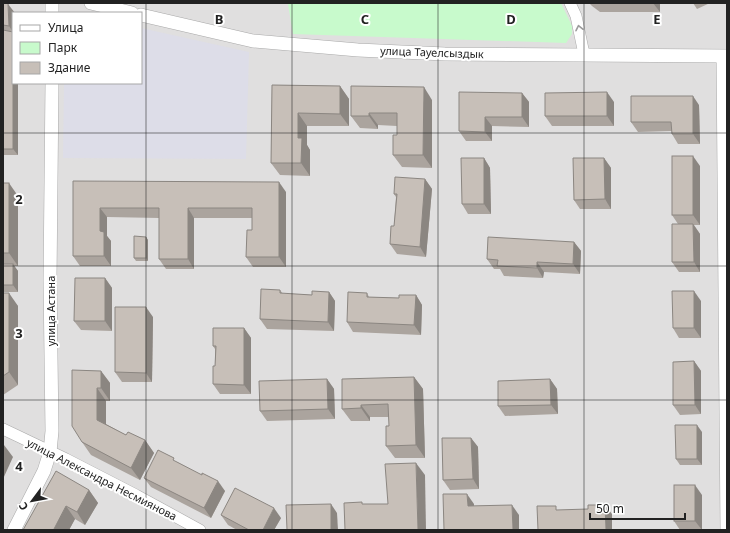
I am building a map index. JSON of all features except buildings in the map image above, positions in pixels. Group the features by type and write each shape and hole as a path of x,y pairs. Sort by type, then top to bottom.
{"street":[{"path":"91,3 128,12"},
{"path":"570,3 576,16 584,54"},
{"name":"улица Тауелсыздык","path":"142,15 253,41 358,50 445,54 725,56"},
{"path":"725,56 726,530"},
{"name":"улица Астана","path":"14,530 44,471 50,452 52,431 50,282 52,84"},
{"name":"улица Александра Несмиянова","path":"3,429 66,459 200,530"}],"shaded area":[{"path":"3,3 727,3 727,530 3,530"},
{"path":"142,28 249,52 246,159 63,158 64,84 142,84"}],"green space":[{"path":"282,3 561,3 572,26 572,34 566,43 293,34 288,4"}]}
